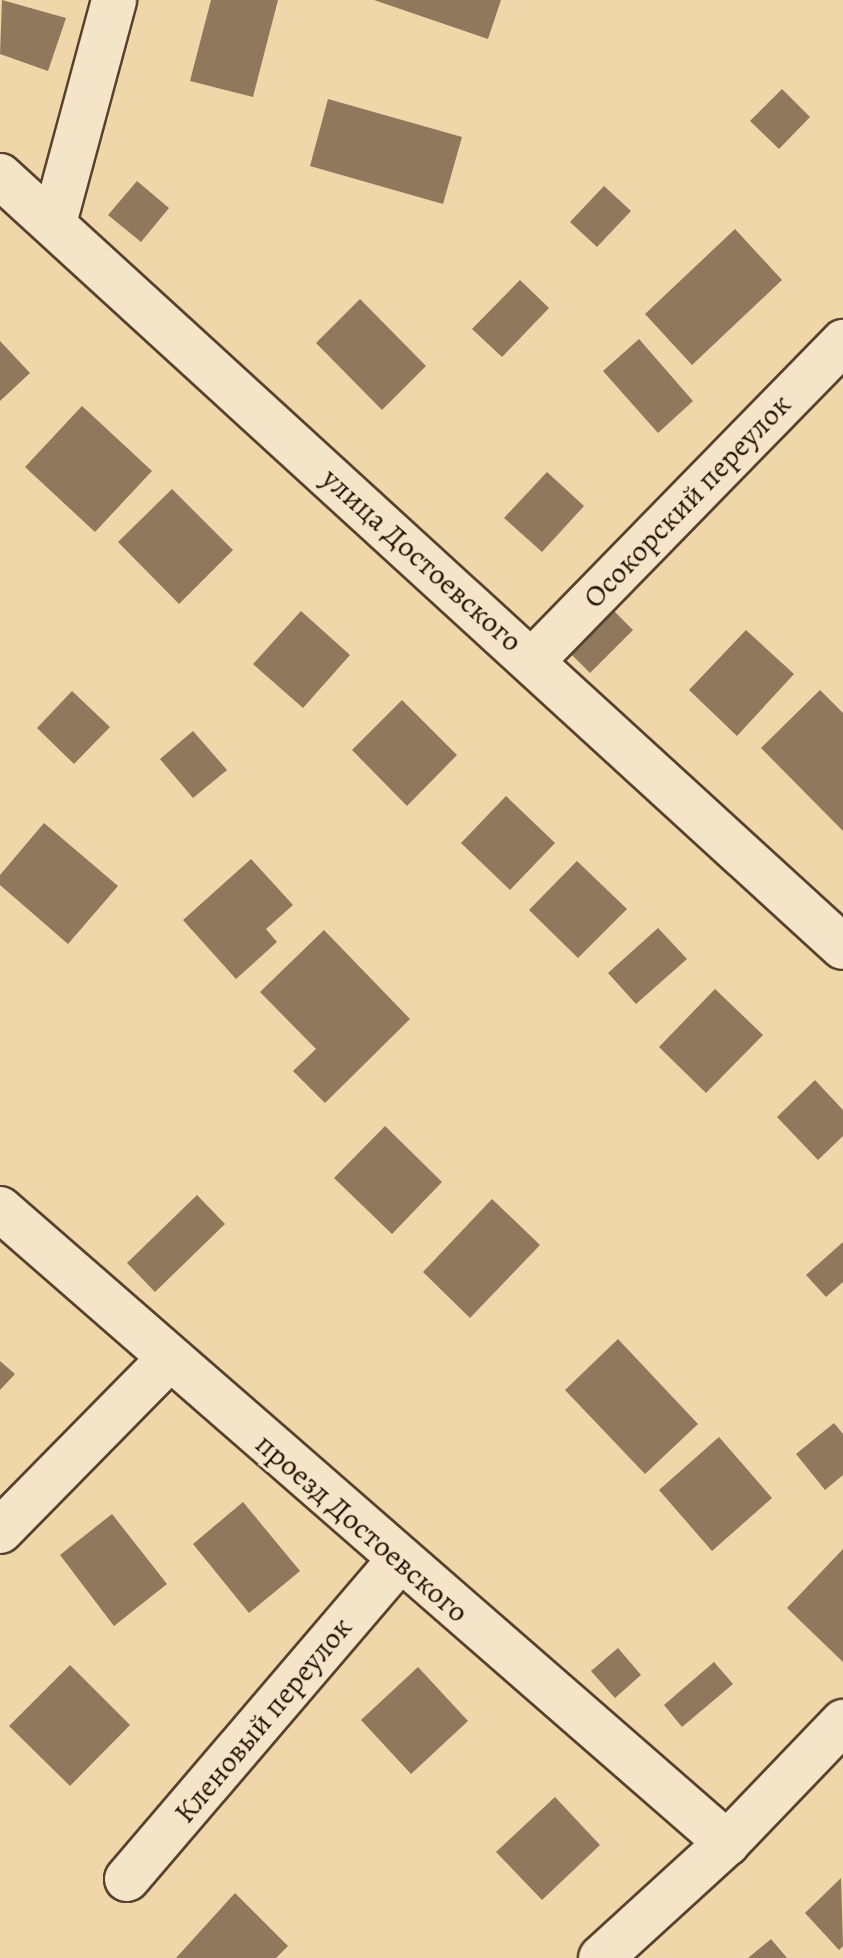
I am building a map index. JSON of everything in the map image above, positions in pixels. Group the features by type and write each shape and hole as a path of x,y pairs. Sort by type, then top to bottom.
{"street":[{"path":"54,223 114,0"},
{"name":"улица Достоевского","path":"0,176 843,947"},
{"name":"Осокорский переулок","path":"532,661 843,342"},
{"name":"проезд Достоевского","path":"0,1209 168,1360 727,1843"},
{"path":"0,1531 168,1360"},
{"name":"Кленовый переулок","path":"127,1879 399,1560"},
{"path":"601,1958 727,1843 843,1722"}],"building":[{"path":"2,0 66,18 48,71 0,54"},
{"path":"211,0 278,0 253,97 190,81"},
{"path":"374,0 501,0 488,39"},
{"path":"782,89 810,117 779,149 750,121"},
{"path":"328,99 462,137 443,204 310,166"},
{"path":"137,181 169,208 141,242 108,215"},
{"path":"604,186 631,211 597,247 570,222"},
{"path":"735,229 782,280 692,365 645,314"},
{"path":"520,280 549,308 502,357 472,329"},
{"path":"360,299 426,366 382,410 316,343"},
{"path":"639,339 693,401 658,433 603,371"},
{"path":"0,341 30,373 0,401"},
{"path":"82,406 152,471 95,532 25,467"},
{"path":"547,472 584,506 542,552 504,518"},
{"path":"172,489 233,550 179,604 118,542"},
{"path":"613,610 633,630 590,673 570,653"},
{"path":"301,611 350,655 303,708 253,664"},
{"path":"746,630 794,674 737,736 689,690"},
{"path":"820,690 843,713 843,831 761,748"},
{"path":"72,691 110,727 74,764 37,728"},
{"path":"402,700 457,755 407,806 352,750"},
{"path":"193,731 227,770 193,798 160,759"},
{"path":"506,796 555,843 510,890 461,843"},
{"path":"44,823 118,886 68,944 0,885 0,875"},
{"path":"251,859 293,905 266,929 277,942 236,979 183,920"},
{"path":"577,861 627,909 578,958 529,910"},
{"path":"658,928 687,959 636,1004 608,973"},
{"path":"324,930 410,1019 325,1103 293,1071 316,1049 260,992"},
{"path":"715,989 763,1035 706,1093 659,1047"},
{"path":"815,1080 843,1110 843,1136 818,1160 777,1117"},
{"path":"385,1126 442,1182 392,1234 334,1178"},
{"path":"197,1195 225,1224 155,1292 127,1263"},
{"path":"492,1199 540,1245 470,1318 423,1272"},
{"path":"843,1242 843,1282 826,1297 806,1275"},
{"path":"618,1339 698,1424 645,1474 565,1390"},
{"path":"0,1361 15,1374 0,1390"},
{"path":"834,1423 843,1434 843,1475 825,1490 796,1454"},
{"path":"719,1437 772,1498 712,1551 659,1490"},
{"path":"243,1502 300,1571 249,1613 193,1544"},
{"path":"112,1514 167,1584 114,1626 60,1555"},
{"path":"843,1549 843,1662 787,1608"},
{"path":"618,1648 641,1675 615,1698 591,1671"},
{"path":"714,1662 733,1684 682,1727 664,1705"},
{"path":"70,1665 130,1725 70,1786 9,1726"},
{"path":"418,1667 468,1721 411,1774 361,1720"},
{"path":"555,1797 600,1845 542,1900 496,1852"},
{"path":"841,1878 843,1946 839,1950 805,1913"},
{"path":"235,1893 288,1946 276,1958 176,1958"},
{"path":"771,1939 787,1958 748,1958"}]}
